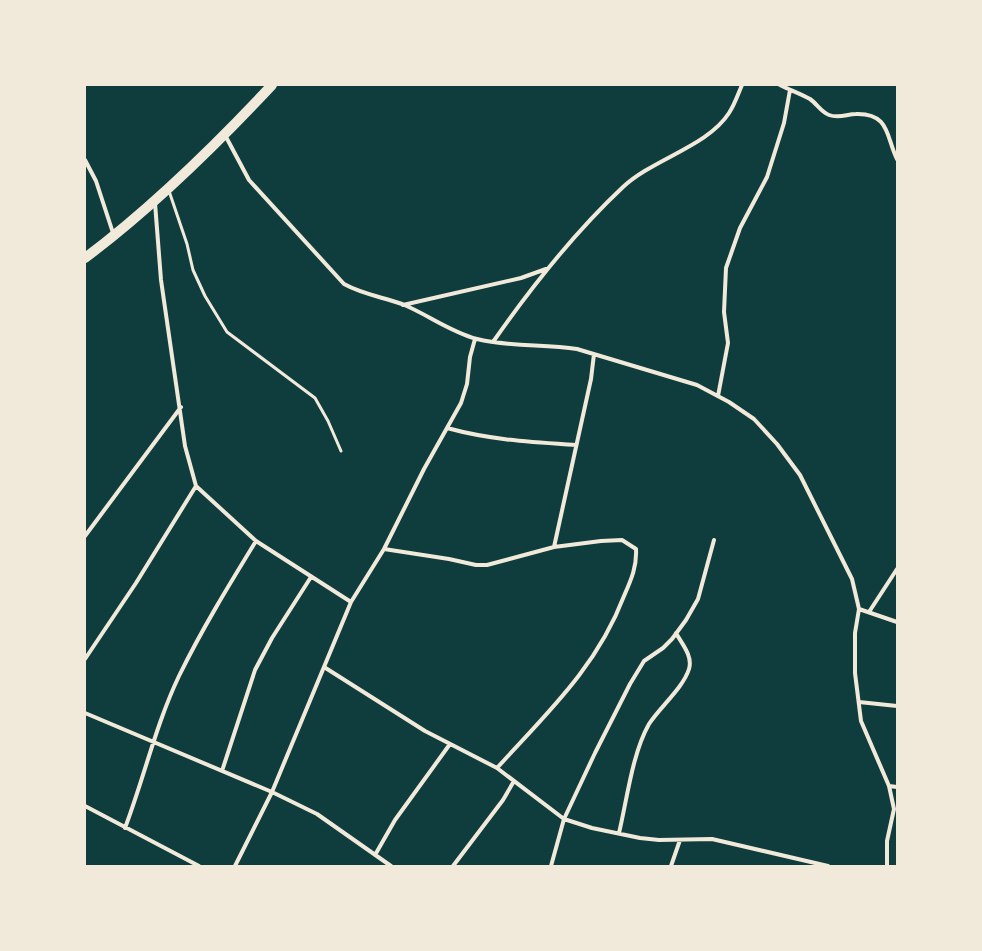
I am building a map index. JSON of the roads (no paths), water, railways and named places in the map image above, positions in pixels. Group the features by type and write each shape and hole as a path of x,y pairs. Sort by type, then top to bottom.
{"main road":[{"path":"85,258 114,236 168,189 225,134 272,85"}],"street":[{"path":"493,342 557,255 624,186 648,168 713,131 729,113 742,85"},
{"path":"780,85 812,100 827,115 836,117 856,114 871,115 881,121 888,130 897,159"},
{"path":"718,396 728,343 724,312 726,268 740,228 767,177 784,123 790,90"},
{"path":"225,134 249,180 344,284 355,290 403,305 475,339 493,342 558,346 594,354 697,385 718,396 754,419 777,444 800,475 852,579 859,609 855,634 855,673 861,721 876,760 889,786 894,809 887,842 887,866"},
{"path":"85,160 96,181 114,236"},
{"path":"155,201 161,280 181,407 185,446 196,486 256,541 351,602"},
{"path":"403,305 521,278 547,268"},
{"path":"235,866 272,792 351,602 384,549 461,403 467,384 470,357 475,339"},
{"path":"554,547 591,379 594,354"},
{"path":"85,536 181,407"},
{"path":"447,428 479,437 509,441 576,444"},
{"path":"85,659 136,583 196,486"},
{"path":"384,549 449,559 476,565 487,565 554,547 601,541 622,540 636,549 637,563 615,621 598,651 579,679 497,768"},
{"path":"551,866 564,819 595,753 640,667 651,654 663,648 676,633 698,599 714,540"},
{"path":"125,828 141,786 154,741 178,677 215,609 256,541"},
{"path":"869,612 897,569"},
{"path":"222,771 255,670 272,638 312,577"},
{"path":"859,609 897,622"},
{"path":"619,834 639,748 649,725 682,682 688,670 689,656 676,633"},
{"path":"324,667 425,731 497,768 564,819 592,828 619,834 659,840 712,839 828,866"},
{"path":"859,702 897,706"},
{"path":"85,713 272,792 317,814 391,866"},
{"path":"375,855 395,820 450,744"},
{"path":"453,866 492,816 514,782"},
{"path":"889,786 897,787"},
{"path":"86,809 199,866"},
{"path":"671,866 680,840"}],"lane":[{"path":"168,189 187,244 194,270 205,296 227,332 314,398 328,421 341,452"}]}
